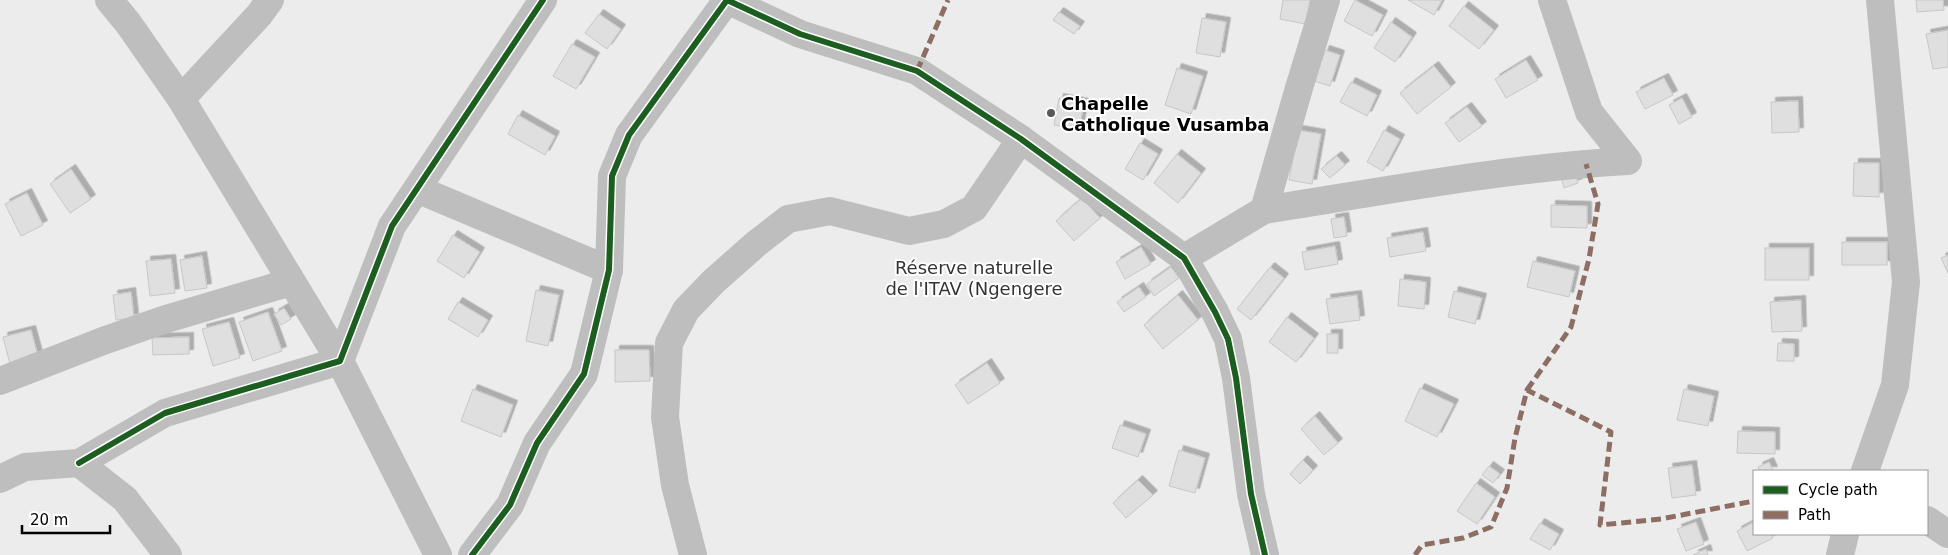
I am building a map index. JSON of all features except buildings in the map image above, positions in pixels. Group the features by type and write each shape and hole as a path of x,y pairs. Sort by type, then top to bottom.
{"street":[{"path":"109,0 128,23 180,99 340,361 438,555"},
{"path":"180,99 259,15 270,0"},
{"path":"340,361 392,226 543,0"},
{"path":"472,555 510,505 537,443 584,374 609,270 612,176 629,135 728,0 800,34 917,71 1021,139 1184,258 1228,339 1236,378 1251,494 1265,555"},
{"path":"1264,210 1326,0"},
{"path":"1184,258 1264,210 1480,176 1628,161 1589,112 1552,0"},
{"path":"1865,470 1895,385 1906,282 1880,0"},
{"path":"693,555 675,485 665,417 669,343 686,310 742,256 788,218 830,212 909,231 944,224 974,208 1021,139"},
{"path":"417,189 609,270"},
{"path":"0,381 102,341 163,320 291,282"},
{"path":"0,478 25,467 79,463 165,412 340,361"},
{"path":"79,463 125,499 168,555"},
{"path":"1928,521 1948,534"},
{"path":"1840,555 1845,535"}],"green space":[{"name":"Réserve naturelle de l'ITAV (Ngengere","path":"0,0 1948,0 1948,555 0,555"}],"marked path":[{"path":"917,71 948,0"},
{"path":"1527,390 1571,327 1589,259 1598,204 1586,164"},
{"path":"1415,555 1422,545 1463,538 1491,527 1507,488 1515,438 1527,390 1611,432 1600,525 1661,519 1753,501"}],"cycle path":[{"path":"79,463 165,413 340,361 392,226 543,0"},
{"path":"472,555 510,505 537,443 584,374 609,270 612,176 629,135 727,0 800,34 917,71 1021,139 1184,258 1228,339 1236,378 1251,494 1265,555"}],"place":[{"name":"Chapelle Catholique Vusamba","path":"1051,113"}]}
